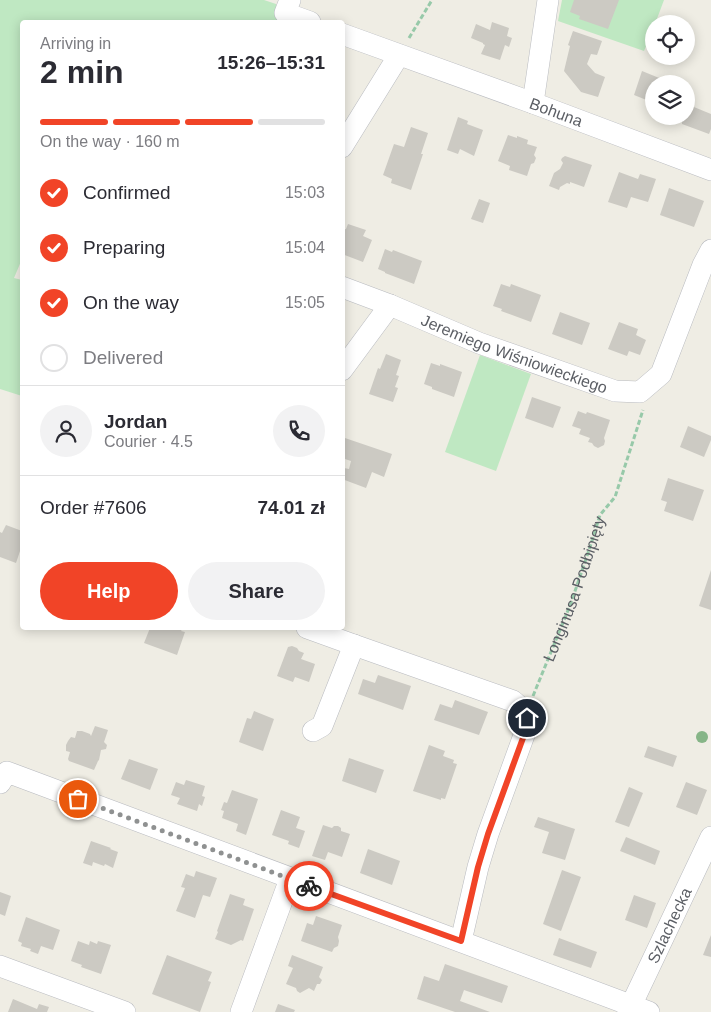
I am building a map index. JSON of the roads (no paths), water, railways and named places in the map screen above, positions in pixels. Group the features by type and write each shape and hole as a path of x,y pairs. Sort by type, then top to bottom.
{"street":[{"path":"290,0 284,13 304,20"},
{"path":"532,103 548,0"},
{"name":"Bohuna","path":"345,35 711,170"},
{"path":"345,142 399,55"},
{"name":"Jeremiego Wiśniowieckiego","path":"345,288 479,343 616,391 640,392 661,374 711,250"},
{"path":"345,366 390,305"},
{"path":"313,630 513,701 522,708 526,715 527,727 488,834 478,867 461,941"},
{"path":"313,731 322,726 354,645"},
{"path":"0,783 7,772 461,941 636,1010"},
{"name":"Szlachecka","path":"636,1010 711,839"},
{"path":"241,1012 290,878"},
{"path":"0,966 125,1012"}]}
